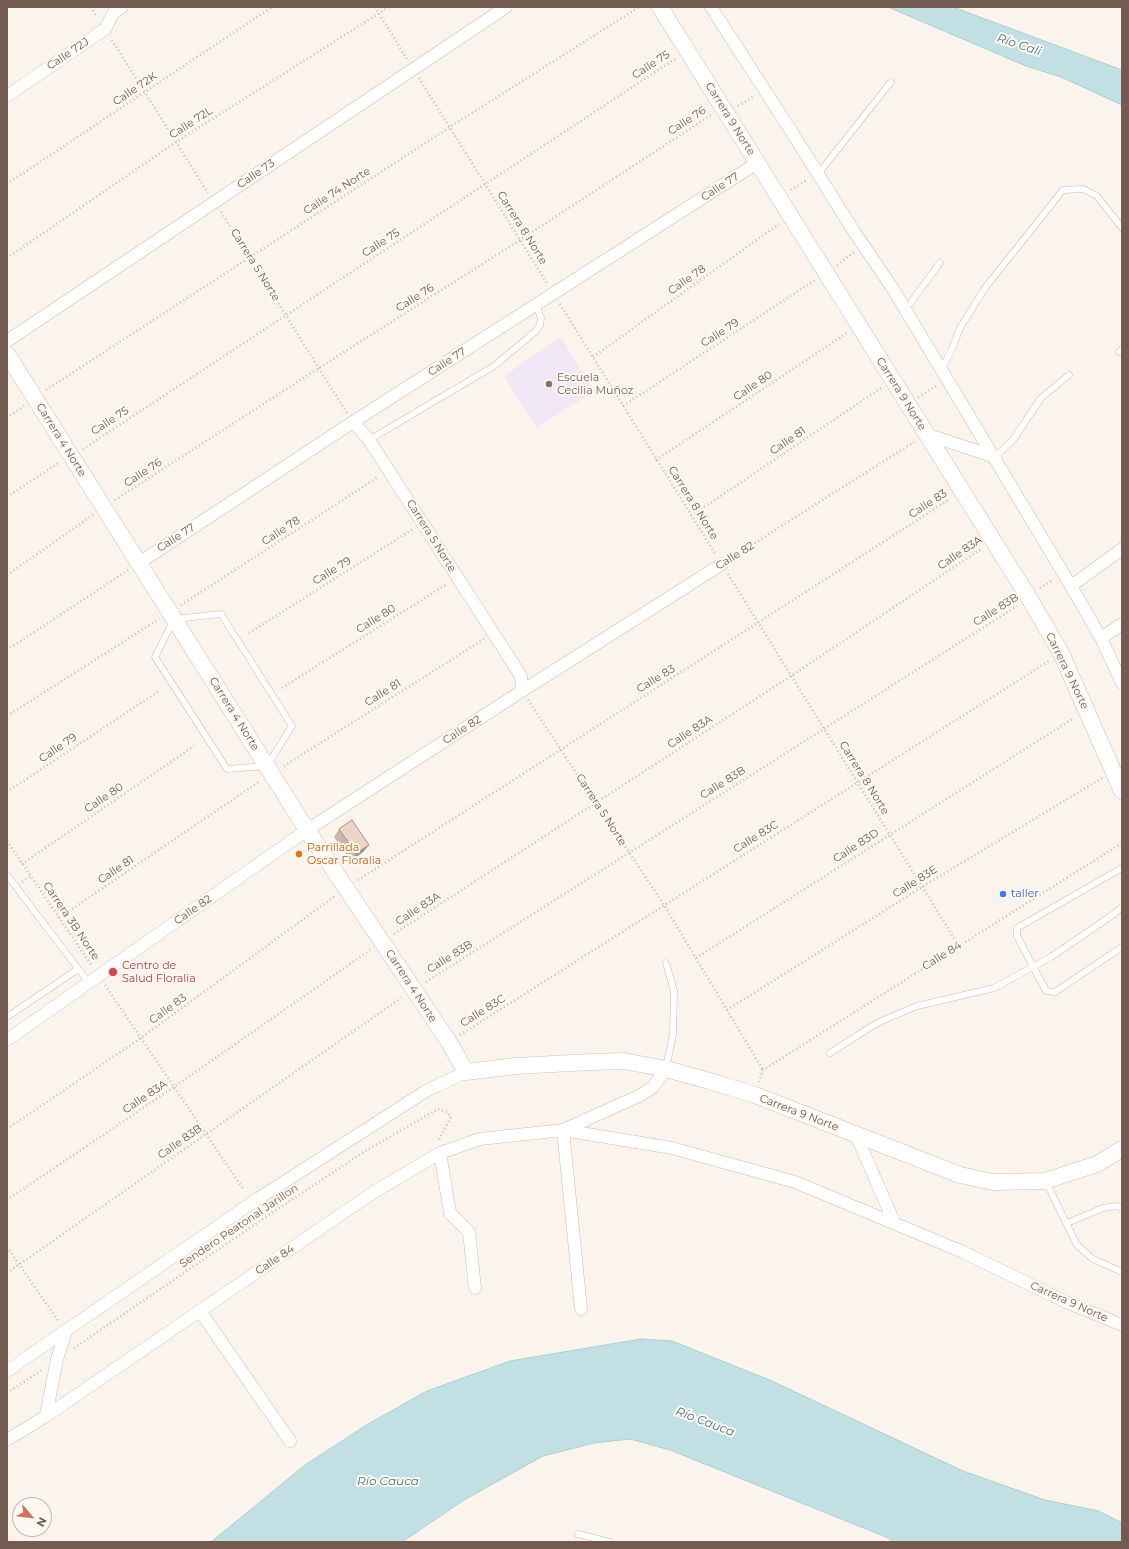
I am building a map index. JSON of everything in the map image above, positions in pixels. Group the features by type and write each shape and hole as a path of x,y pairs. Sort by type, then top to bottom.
{"street":[{"name":"Calle 72J","path":"7,96 105,29 114,12 122,7"},
{"name":"Calle 73","path":"7,340 506,7"},
{"name":"Carrera 9 Norte","path":"660,7 1028,597 1061,653 1122,791"},
{"path":"711,7 905,310 995,457 1101,638 1122,683"},
{"name":"Calle 77","path":"133,566 353,422 757,163"},
{"name":"Carrera 4 Norte","path":"7,354 133,566 172,614 275,766 307,830 448,1042 466,1072"},
{"name":"Carrera 5 Norte","path":"353,422 369,440 389,470 521,676 522,691"},
{"path":"926,434 995,457"},
{"path":"1071,586 1122,549"},
{"name":"Calle 82","path":"7,1040 307,830 722,564"},
{"path":"1101,638 1122,624"},
{"name":"Carrera 9 Norte","path":"466,1072 516,1066 624,1061 666,1069 754,1095 960,1175 993,1182 1046,1181 1097,1164 1122,1149"},
{"path":"581,1309 563,1130 641,1095 653,1087 666,1069"},
{"path":"7,1371 256,1200 426,1091 466,1072"},
{"name":"Carrera 9 Norte","path":"563,1130 672,1148 795,1182 963,1252 1066,1302 1122,1325"},
{"name":"Calle 84","path":"7,1440 46,1416 374,1192 440,1153 480,1139 563,1130"},
{"path":"856,1135 895,1224"},
{"path":"440,1153 450,1213 469,1232 475,1288"},
{"path":"200,1310 290,1441"},
{"path":"46,1416 57,1359 66,1331"}],"lane":[{"path":"818,174 891,82"},
{"path":"944,375 960,328 985,288 1063,190 1083,189 1097,196 1122,228"},
{"path":"905,310 940,263"},
{"path":"369,440 494,366 540,326 541,318 536,304"},
{"path":"995,457 1013,440 1041,398 1069,375"},
{"path":"172,614 221,614 292,726 275,766 227,769 155,657 172,614"},
{"path":"1122,868 1017,928 1017,936 1046,991 1055,992 1122,947"},
{"path":"7,875 78,969 94,979"},
{"path":"830,1053 877,1023 917,1006 994,988 1051,957 1122,907"},
{"path":"666,963 674,991 673,1035 666,1069"},
{"path":"7,1017 78,969"},
{"path":"1046,1181 1078,1245 1093,1259 1122,1272"},
{"path":"1067,1223 1103,1208 1116,1206 1122,1208"},
{"path":"578,1534 609,1542"}],"path":[{"name":"Carrera 5 Norte","path":"91,7 353,422"},
{"name":"Calle 72K","path":"7,184 272,7"},
{"name":"Carrera 8 Norte","path":"375,7 959,946"},
{"name":"Calle 72L","path":"7,258 176,142 388,7"},
{"name":"Calle 74 Norte","path":"45,390 450,127 639,7"},
{"name":"Calle 75","path":"82,449 688,50"},
{"name":"Calle 76","path":"115,500 319,368 725,110 764,89"},
{"path":"778,197 818,174"},
{"name":"Calle 78","path":"592,357 791,216"},
{"name":"Calle 79","path":"623,406 826,273 863,246"},
{"name":"Calle 80","path":"656,460 859,325"},
{"path":"908,403 944,375"},
{"name":"Calle 81","path":"691,516 893,380"},
{"path":"7,418 24,406"},
{"name":"Calle 82","path":"722,564 926,434"},
{"path":"7,497 60,462"},
{"name":"Calle 78","path":"7,716 172,614 389,470"},
{"name":"Calle 83","path":"358,880 963,491"},
{"path":"7,575 93,514"},
{"name":"Calle 79","path":"249,633 423,522"},
{"name":"Calle 83A","path":"394,934 791,676 993,541"},
{"path":"7,650 133,566"},
{"name":"Calle 83B","path":"426,982 824,729 1063,574"},
{"name":"Calle 80","path":"282,688 457,577"},
{"name":"Calle 81","path":"275,766 493,633"},
{"name":"Calle 83C","path":"460,1034 1061,653"},
{"name":"Calle 79","path":"7,792 158,691"},
{"name":"Carrera 5 Norte","path":"522,691 628,853 664,905 763,1070"},
{"name":"Calle 83D","path":"696,958 1087,711"},
{"name":"Calle 80","path":"22,864 194,746"},
{"name":"Calle 83E","path":"727,1010 922,887 1114,771"},
{"name":"Calle 81","path":"59,918 260,781"},
{"name":"Carrera 3B Norte","path":"7,841 59,918 94,979 141,1038 244,1190"},
{"name":"Calle 84","path":"763,1070 1122,843"},
{"name":"Calle 83","path":"7,1130 141,1038 335,896"},
{"name":"Calle 83A","path":"7,1200 174,1087 370,950"},
{"name":"Calle 83B","path":"7,1273 402,998"},
{"name":"Sendero Peatonal Jarillon","path":"7,1393 365,1151 438,1109 447,1112 451,1117 438,1140 440,1153"},
{"path":"7,1247 66,1331"}],"shaded area":[{"name":"Escuela Cecilia Muñoz","path":"561,337 594,391 537,428 504,376"}],"water":[{"name":"Río Cali","path":"888,7 953,7 1122,70 1122,105 1061,77 1026,66"},
{"name":"Río Cauca","path":"641,1339 672,1341 772,1381 963,1471 1045,1500 1099,1511 1122,1523 1122,1542 893,1542 886,1537 670,1450 630,1439 594,1443 543,1456 464,1500 402,1542 211,1542 305,1465 368,1424 427,1391 510,1361"}],"building":[{"path":"352,820 369,845 356,853 339,829"}],"place":[{"name":"Escuela Cecilia Muñoz","path":"549,384"},
{"name":"Parrillada Oscar Floralia","path":"299,854"},
{"name":"taller","path":"1003,894"},
{"name":"Centro de Salud Floralia","path":"113,972"}]}
